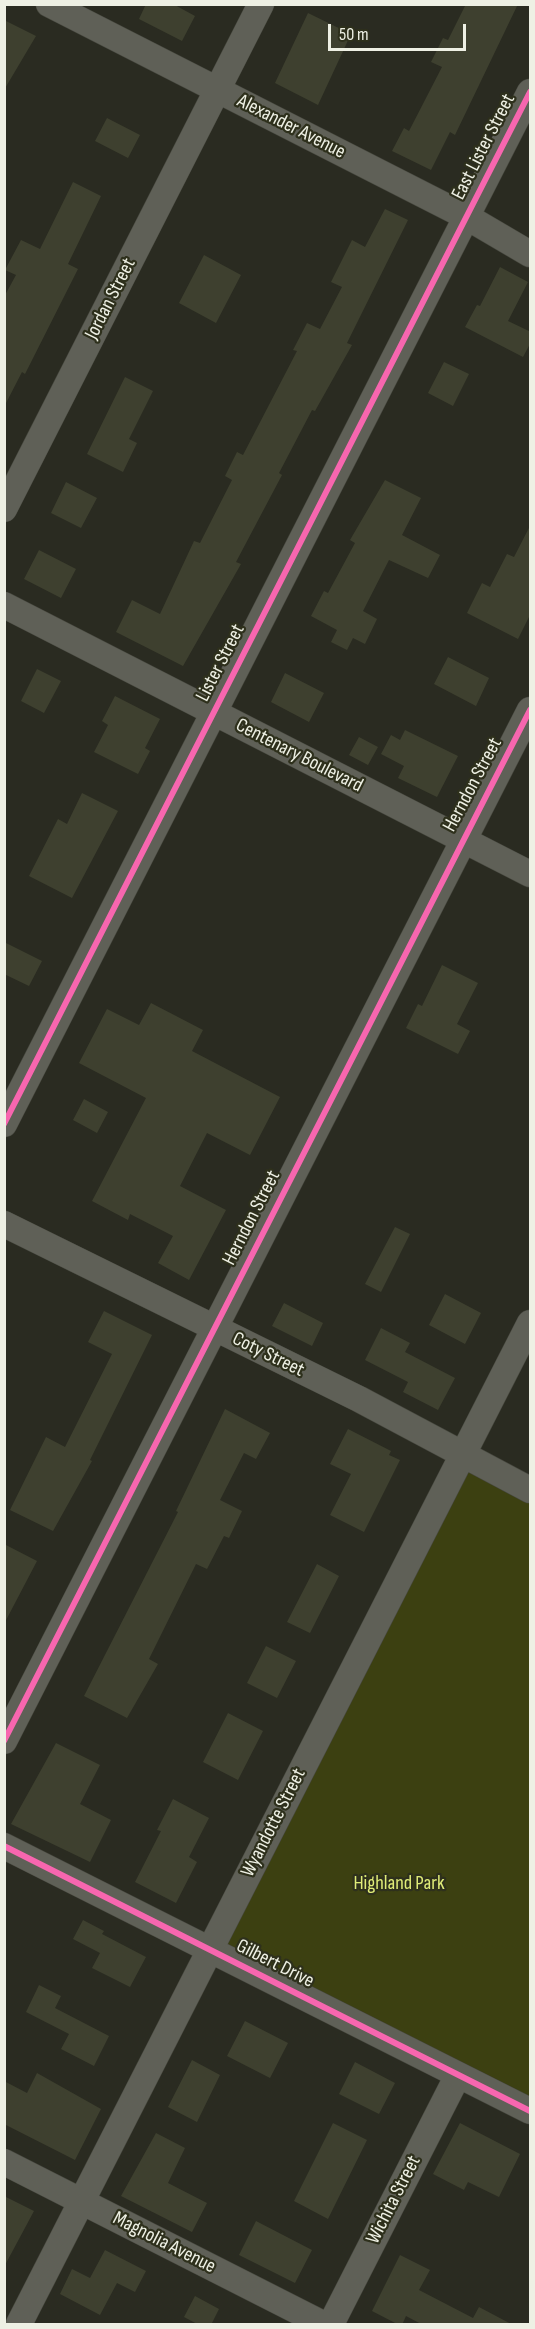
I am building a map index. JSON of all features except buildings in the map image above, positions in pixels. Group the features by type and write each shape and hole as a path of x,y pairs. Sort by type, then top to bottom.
{"street":[{"name":"Alexander Avenue","path":"49,4 467,216 531,254"},
{"name":"Jordan Street","path":"4,509 261,4"},
{"name":"East Lister Street","path":"467,216 531,92"},
{"name":"Lister Street","path":"4,1124 467,216"},
{"name":"Centenary Boulevard","path":"4,605 531,874"},
{"name":"Herndon Street","path":"4,1741 531,710"},
{"name":"Coty Street","path":"4,1224 359,1399 531,1490"},
{"name":"Wyandotte Street","path":"19,2325 531,1323"},
{"name":"Gilbert Drive","path":"4,1846 531,2111"},
{"name":"Wichita Street","path":"331,2325 458,2075"},
{"name":"Magnolia Avenue","path":"4,2162 323,2325"}],"green space":[{"name":"Highland Park","path":"465,1460 530,1495 530,2099 220,1943"}],"cycle path":[{"path":"4,1124 530,92"},
{"path":"4,1741 530,710"},
{"path":"4,1846 530,2111"}]}
